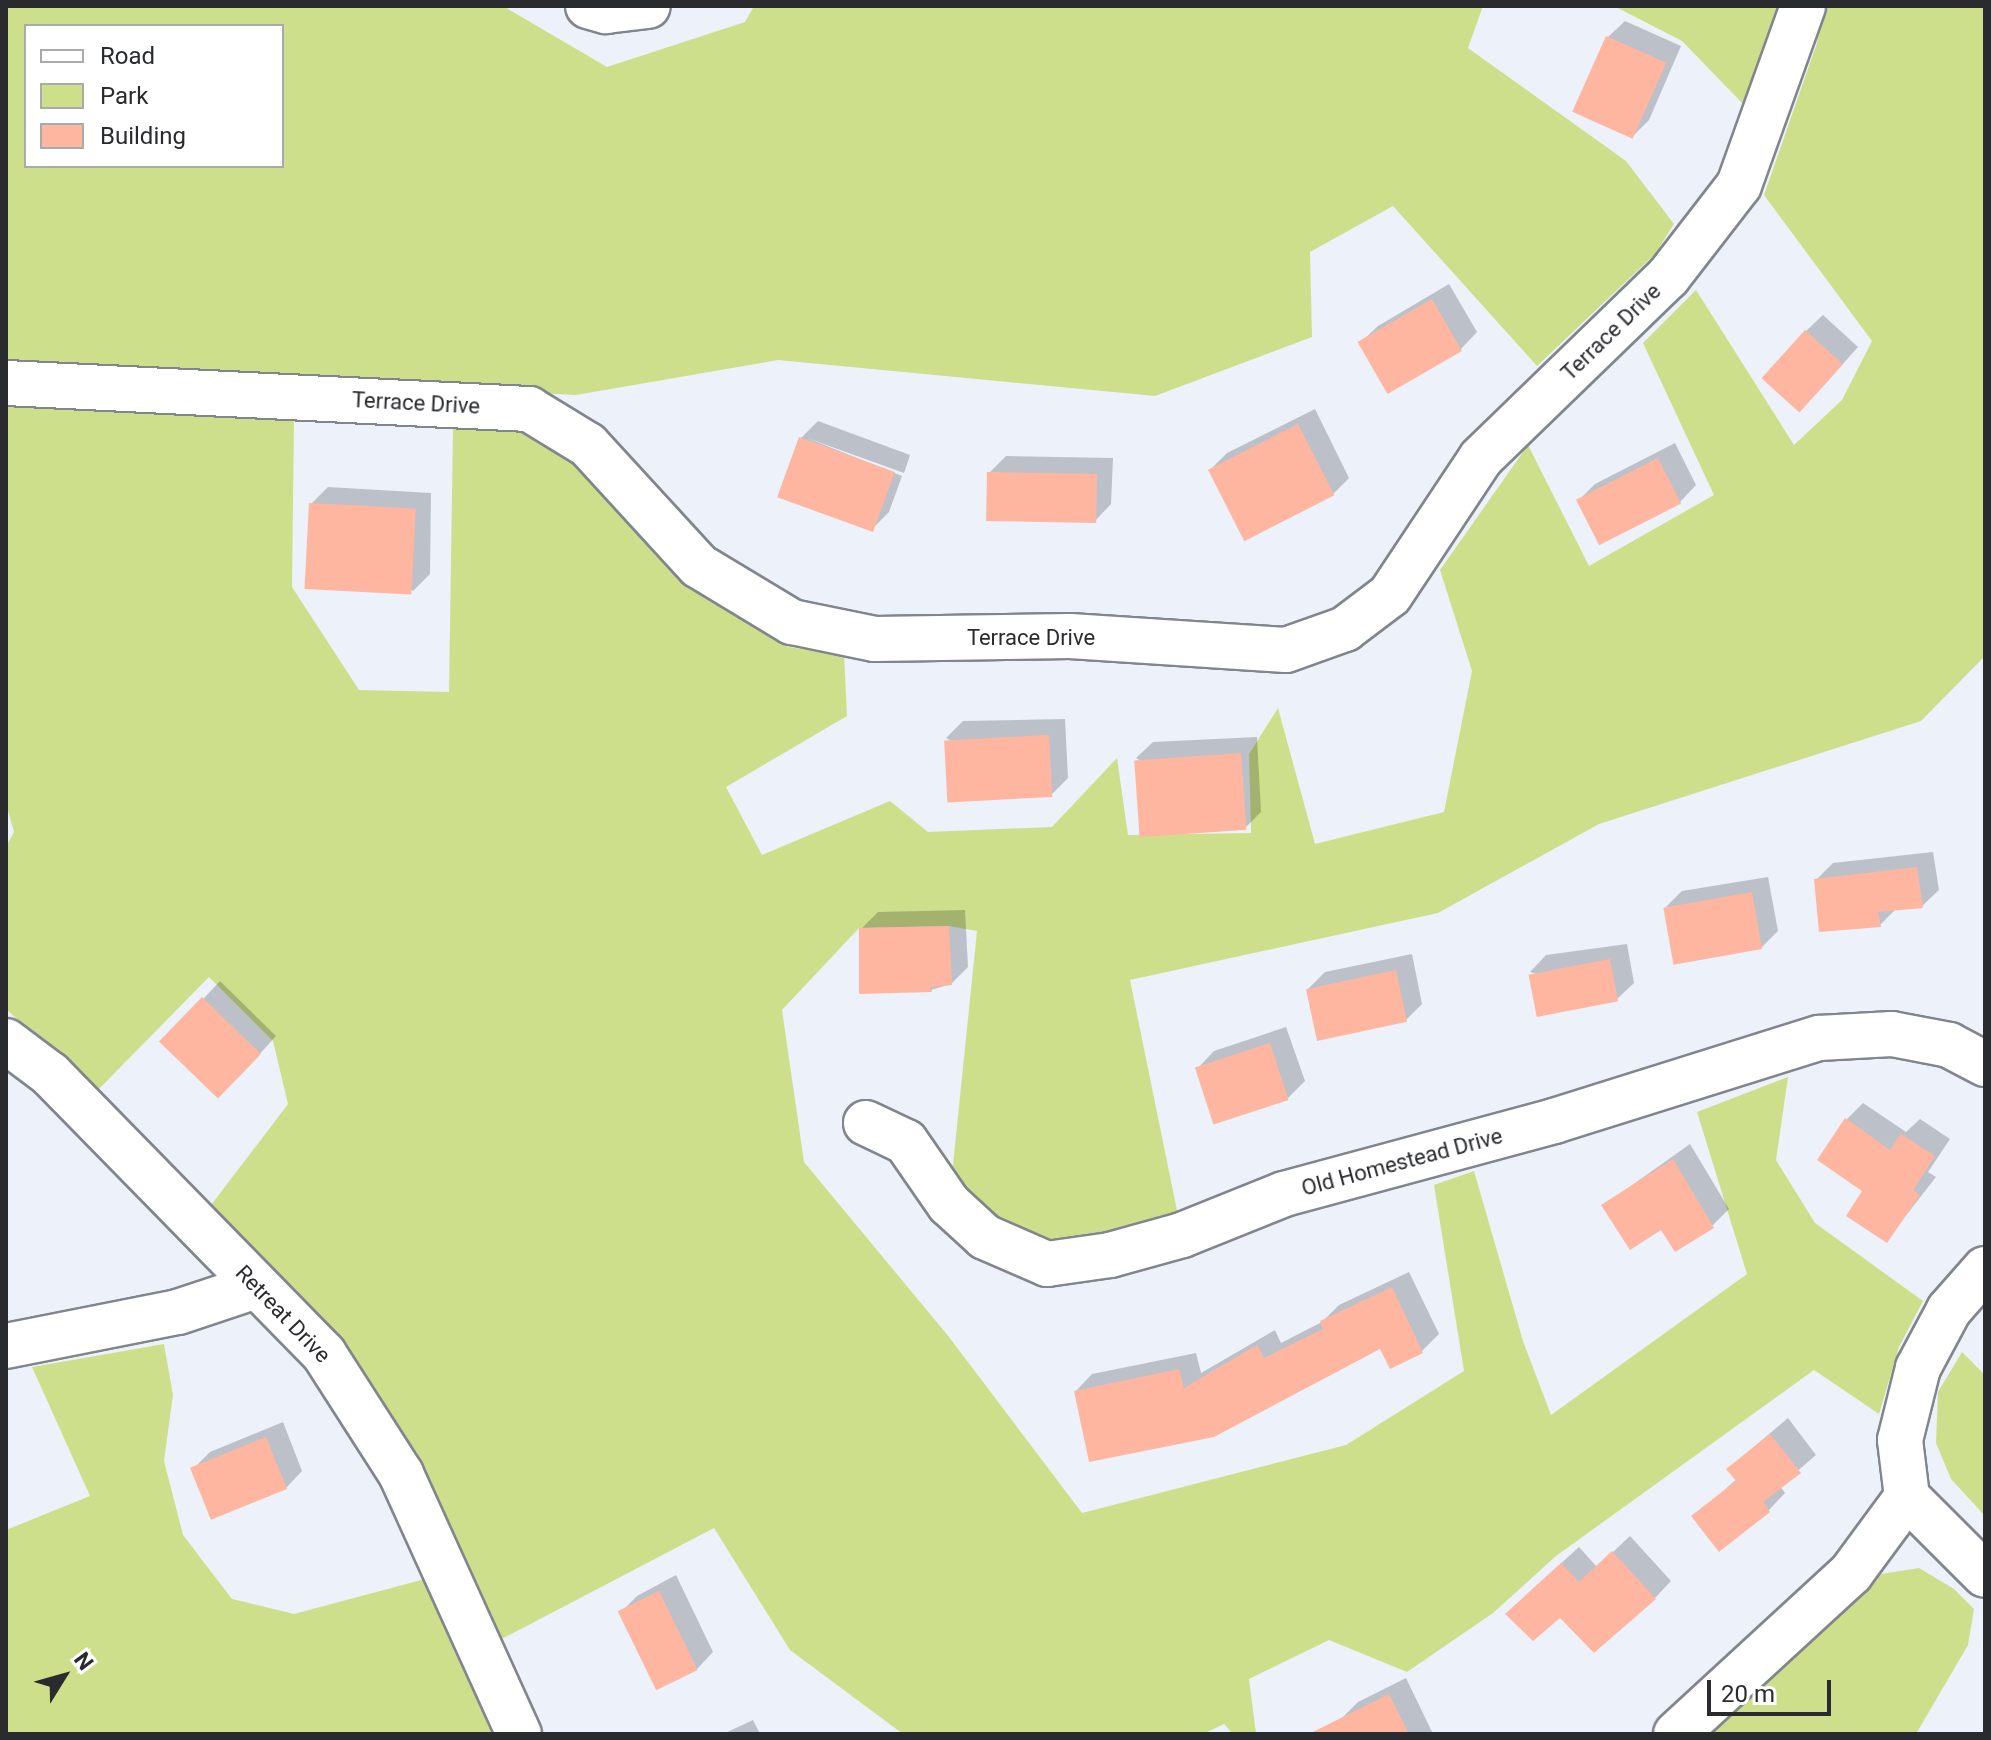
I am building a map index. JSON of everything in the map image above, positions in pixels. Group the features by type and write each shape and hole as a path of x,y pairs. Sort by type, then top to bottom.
{"street":[{"path":"588,6 606,11 648,6"},
{"name":"Terrace Drive","path":"6,383 529,409 588,445 699,566 792,622 875,639 1070,636 1286,650 1345,629 1390,595 1481,458 1668,277 1739,185 1803,6"},
{"name":"Old Homestead Drive","path":"866,1123 906,1142 949,1204 985,1237 1047,1264 1110,1255 1182,1235 1284,1194 1554,1121 1819,1038 1892,1034 1949,1045 1985,1064"},
{"name":"Retreat Drive","path":"6,1041 50,1074 324,1354 381,1439 519,1734"},
{"path":"1985,1269 1949,1310 1918,1368 1900,1440 1907,1497 1985,1575"},
{"path":"6,1346 178,1312 256,1286"},
{"path":"1676,1734 1851,1573 1907,1497"}],"green space":[{"path":"6,6 503,6 607,67 745,22 754,6 1483,6 1468,48 1626,161 1674,224 1655,254 1537,366 1393,206 1310,252 1312,337 1155,396 778,360 576,395 6,365"},
{"path":"1614,6 1780,6 1745,106 1682,41"},
{"path":"1823,6 1985,6 1985,656 1921,721 1599,824 1438,913 1130,980 1182,1235 1047,1264 949,1204 977,931 949,926 859,928 782,1010 804,1162 949,1337 1082,1513 1346,1445 1464,1371 1434,1185 1474,1171 1523,1341 1551,1415 1747,1274 1697,1112 1788,1077 1776,1160 1815,1223 1923,1301 1899,1347 1879,1414 1814,1370 1556,1556 1493,1613 1407,1672 1329,1640 1249,1679 1256,1734 1233,1734 1224,1724 1203,1734 903,1734 790,1650 714,1528 492,1644 403,1438 367,1378 319,1320 208,1209 288,1104 273,1041 209,977 96,1092 6,1009 6,847 14,832 6,804 6,404 294,420 292,587 359,690 449,692 453,429 527,430 580,463 686,584 788,647 844,655 847,716 726,787 762,855 890,801 928,832 1052,827 1117,758 1128,835 1251,833 1249,754 1278,708 1315,844 1444,812 1472,671 1440,570 1528,445 1589,566 1714,495 1643,343 1696,290 1794,445 1842,400 1872,341 1764,195 1817,43"},
{"path":"164,1344 173,1395 164,1461 183,1535 232,1599 294,1614 425,1579 492,1734 6,1734 6,1530 90,1496 32,1367"},
{"path":"1962,1352 1985,1375 1985,1516 1951,1479 1936,1443 1938,1392"},
{"path":"1919,1568 1954,1589 1974,1609 1968,1645 1916,1734 1710,1734 1881,1574"}],"building":[{"path":"1606,36 1666,63 1633,139 1572,112"},
{"path":"1432,299 1462,351 1388,394 1358,342"},
{"path":"1805,330 1843,364 1799,412 1762,378"},
{"path":"1298,424 1334,495 1244,541 1208,470"},
{"path":"799,437 895,472 873,532 777,497"},
{"path":"1658,458 1681,503 1599,545 1576,500"},
{"path":"987,472 1097,474 1096,523 986,521"},
{"path":"309,503 416,509 411,594 304,589"},
{"path":"1049,735 1052,797 947,802 944,740"},
{"path":"1241,753 1246,830 1140,837 1134,760"},
{"path":"1917,867 1923,908 1878,912 1881,927 1819,932 1814,879"},
{"path":"1752,892 1762,949 1673,965 1663,908"},
{"path":"949,926 952,985 931,987 932,992 859,994 859,928"},
{"path":"1610,959 1618,1001 1537,1017 1529,975"},
{"path":"1396,970 1407,1022 1317,1041 1306,989"},
{"path":"202,997 261,1054 218,1099 159,1042"},
{"path":"1270,1043 1289,1100 1213,1124 1195,1067"},
{"path":"1845,1118 1890,1150 1901,1134 1935,1156 1913,1190 1920,1195 1887,1243 1846,1216 1862,1191 1817,1160"},
{"path":"1673,1159 1714,1228 1675,1252 1661,1230 1630,1250 1601,1205"},
{"path":"1392,1287 1423,1353 1390,1369 1380,1349 1214,1437 1089,1462 1074,1391 1179,1369 1184,1388 1257,1345 1264,1358 1323,1329 1320,1321"},
{"path":"1770,1434 1801,1473 1763,1502 1770,1512 1719,1552 1691,1516 1736,1481 1726,1469"},
{"path":"266,1437 287,1489 211,1520 190,1468"},
{"path":"1612,1551 1656,1599 1594,1653 1560,1618 1533,1641 1505,1614 1561,1563 1579,1582"},
{"path":"659,1591 698,1670 656,1690 618,1611"},
{"path":"1389,1694 1409,1734 1309,1734"}]}
